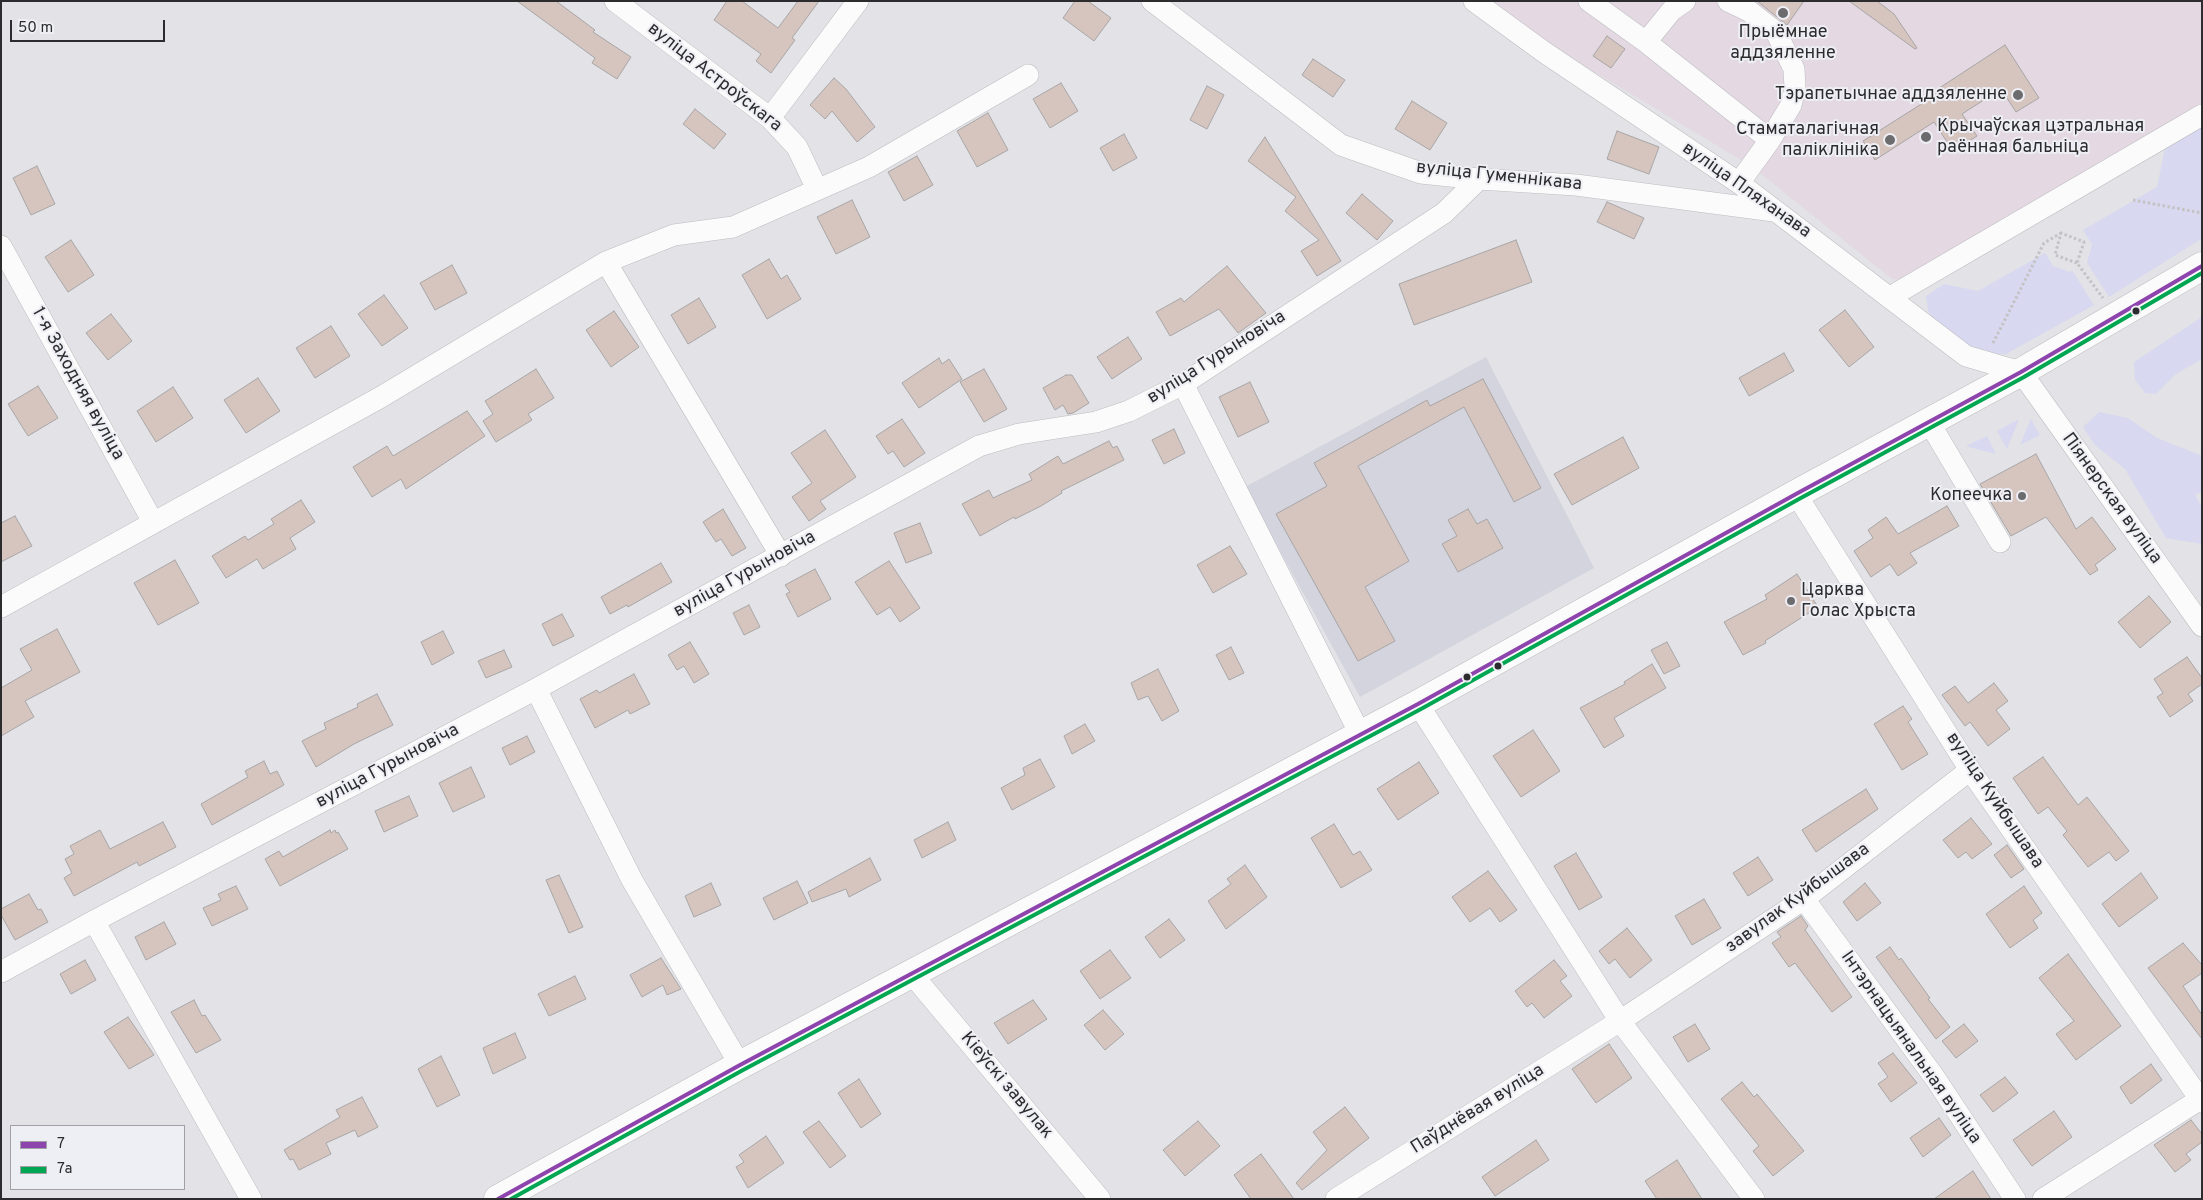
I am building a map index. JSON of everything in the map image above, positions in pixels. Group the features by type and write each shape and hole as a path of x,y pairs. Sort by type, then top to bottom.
{"main road":[{"path":"498,1199 740,1065 1418,704 1929,422 2011,369 2202,266"}],"street":[{"name":"вуліца Астроўскага","path":"615,1 770,118 797,147 817,189"},
{"path":"770,118 858,1"},
{"name":"вуліца Гуменнікава","path":"1152,1 1342,144 1421,173 1479,179 1576,185 1776,211"},
{"name":"вуліца Пляханава","path":"1474,1 1544,52 1739,183 1966,356 2011,369"},
{"path":"1589,1 1646,42 1770,140"},
{"path":"1646,42 1672,10 1685,1"},
{"path":"1728,1 1749,11 1776,32 1794,69 1795,89 1791,105 1770,140 1739,183"},
{"path":"1,607 380,397 606,262 674,235 733,228 869,166 1028,75"},
{"path":"1890,297 2202,114"},
{"name":"вуліца Гурыновіча","path":"1,972 94,921 536,689 979,446 1019,434 1096,422 1129,411 1182,384 1444,213 1479,179"},
{"name":"1-я Заходняя вуліца","path":"1,246 153,522"},
{"path":"606,262 781,556"},
{"name":"Піянерская вуліца","path":"2011,369 2202,626"},
{"path":"1182,384 1360,734"},
{"path":"1929,422 2000,542"},
{"name":"вуліца Куйбышава","path":"1796,494 1970,770 2201,1100"},
{"path":"536,689 632,880 740,1065"},
{"path":"1418,704 1620,1021 1754,1199"},
{"name":"завулак Куйбышава","path":"1620,1021 1804,899 1970,770"},
{"name":"Інтэрнацыянальная вуліца","path":"1804,899 1935,1078 2015,1199"},
{"path":"94,921 251,1199"},
{"name":"Кіеўскі завулак","path":"911,973 1100,1199"},
{"name":"Паўднёвая вуліца","path":"1336,1199 1620,1021"},
{"path":"2043,1199 2201,1100"}],"path":[{"path":"2133,200 2202,213"},
{"path":"2060,233 2084,242 2077,263"},
{"path":"2060,233 2055,255 2077,263 2107,305"},
{"path":"2011,369 1992,346 2044,243 2060,233"}],"shaded area":[{"name":"Крычаўская цэтральная раённая бальніца","path":"1491,1 2202,1 2202,100 2197,109 1903,280 1892,279 1751,166 1571,58"},
{"path":"2202,127 2201,239 2109,297 2087,263 2092,244 2083,230 2157,187 2165,148"},
{"path":"2045,253 2053,266 2070,272 2072,270 2094,305 2006,354 1976,353 1931,318 1926,296 1944,284 1978,291"},
{"path":"2202,317 2202,359 2176,374 2156,394 2145,393 2135,380 2134,362"},
{"path":"1486,357 1594,568 1360,697 1245,487"},
{"path":"2099,412 2128,418 2157,438 2202,456 2202,492 2195,495 2202,507 2202,544 2166,538 2125,469 2095,445 2083,427"},
{"path":"2019,419 2007,449 1997,431"},
{"path":"2031,419 2040,435 2020,445"},
{"path":"1987,436 1996,454 1966,446"}],"building":[{"path":"517,1 556,1 595,30 593,32 631,57 617,79 592,63 595,58"},
{"path":"727,1 742,1 778,28 798,1 819,1 792,38 795,40 771,73 756,61 761,54 714,20"},
{"path":"1075,1 1088,1 1111,18 1094,41 1063,18"},
{"name":"Прыёмнае аддзяленне","path":"1757,1 1804,1 1787,25"},
{"path":"1849,1 1877,1 1894,14 1917,48 1915,49"},
{"path":"1607,36 1625,49 1611,68 1593,56"},
{"path":"2005,45 2039,98 2016,112 2001,89 1962,114 1977,136 1953,151 1934,122 1875,160 1863,141 1923,103 1921,100"},
{"path":"1313,59 1345,80 1333,97 1302,75"},
{"path":"834,78 846,89 875,127 857,142 832,111 825,119 810,105"},
{"path":"1061,83 1078,111 1050,128 1033,99"},
{"path":"1207,86 1224,95 1207,129 1190,120"},
{"path":"1412,101 1447,123 1430,150 1395,129"},
{"path":"695,109 726,134 714,149 683,124"},
{"path":"988,113 1008,150 977,167 957,131"},
{"path":"1617,131 1659,147 1649,174 1607,159"},
{"path":"1124,134 1137,158 1113,171 1100,148"},
{"path":"1265,137 1341,261 1317,276 1301,251 1319,240 1285,211 1296,197 1248,161"},
{"path":"917,156 933,185 904,201 888,172"},
{"path":"37,166 55,204 31,215 13,178"},
{"path":"1362,194 1393,221 1377,240 1346,213"},
{"path":"852,200 870,237 836,254 817,217"},
{"path":"1607,202 1644,218 1634,239 1597,222"},
{"path":"71,240 94,275 68,292 45,257"},
{"path":"1516,240 1532,282 1414,325 1399,284"},
{"path":"769,259 781,279 787,275 801,299 767,319 742,275"},
{"path":"452,265 467,293 435,310 420,283"},
{"path":"1227,266 1266,313 1238,333 1219,309 1170,336 1156,312 1181,298 1184,302"},
{"path":"384,295 408,328 382,346 358,314"},
{"path":"699,298 716,327 688,344 671,315"},
{"path":"1845,310 1874,347 1849,367 1819,330"},
{"path":"614,311 639,347 611,367 586,330"},
{"path":"111,314 132,341 108,360 86,333"},
{"path":"331,326 350,356 315,378 296,348"},
{"path":"1128,337 1142,359 1112,379 1097,357"},
{"path":"1784,353 1794,371 1749,396 1739,378"},
{"path":"939,358 942,364 949,359 962,379 919,408 902,383"},
{"path":"536,369 554,398 528,414 532,420 496,442 483,421 493,414 485,401"},
{"path":"984,369 1007,409 984,422 960,382"},
{"path":"1066,375 1072,375 1089,403 1068,414 1063,405 1055,410 1043,388"},
{"path":"258,378 280,411 246,433 224,400"},
{"path":"1483,379 1541,488 1514,502 1464,407 1358,466 1409,561 1365,587 1395,641 1358,661 1276,514 1327,486 1314,463 1427,400 1430,406"},
{"path":"1250,382 1269,422 1238,437 1219,397"},
{"path":"38,386 58,418 28,436 8,404"},
{"path":"173,387 193,418 156,442 137,411"},
{"path":"467,411 485,436 406,489 401,479 372,497 353,467 387,446 393,456"},
{"path":"902,419 925,453 904,467 893,451 888,454 876,436"},
{"path":"1174,429 1185,453 1164,464 1152,440"},
{"path":"825,430 856,477 820,501 826,509 809,521 792,497 812,483 791,453"},
{"path":"1623,437 1639,468 1572,505 1554,474"},
{"path":"1109,441 1113,448 1117,446 1124,460 1061,491 1062,493 1041,506 1015,519 1014,517 980,536 962,504 989,490 993,498 1032,480 1029,474 1058,456 1063,464"},
{"name":"Копеечка","path":"2036,454 2076,529 2092,517 2116,549 2095,565 2098,570 2090,575 2046,517 2011,536 1980,484"},
{"path":"301,500 315,522 290,538 296,549 263,569 257,559 226,578 212,556 245,536 248,540 274,524 271,519"},
{"path":"1947,506 1959,526 1910,553 1917,563 1898,576 1890,564 1871,577 1854,551 1873,538 1868,530 1886,517 1898,534"},
{"path":"723,509 746,548 732,556 721,539 716,542 703,522"},
{"path":"1468,509 1477,524 1487,519 1503,548 1458,572 1442,544 1457,536 1448,520"},
{"path":"15,516 32,546 1,562 1,523"},
{"path":"920,523 932,553 906,563 894,533"},
{"path":"1230,546 1247,574 1213,593 1197,565"},
{"path":"175,560 199,603 158,625 134,583"},
{"path":"889,561 920,608 900,622 890,607 877,615 855,582"},
{"path":"661,563 672,582 628,607 627,605 610,614 601,597"},
{"path":"815,569 831,599 798,617 786,594 790,592 785,585"},
{"path":"1797,574 1818,607 1765,641 1766,643 1743,655 1724,622 1767,599 1765,595"},
{"path":"2149,596 2171,622 2140,648 2118,622"},
{"path":"749,605 760,627 744,635 733,613"},
{"path":"562,614 574,636 553,646 542,624"},
{"path":"57,629 80,672 25,701 34,717 1,736 1,688 32,670 20,649"},
{"path":"443,631 454,653 432,665 421,642"},
{"path":"690,642 709,674 694,683 684,666 677,670 668,655"},
{"path":"1667,642 1680,666 1664,674 1651,650"},
{"path":"1231,647 1244,673 1229,680 1216,655"},
{"path":"504,650 512,667 486,678 478,661"},
{"path":"2187,657 2202,678 2202,684 2188,694 2193,701 2170,717 2157,697 2163,693 2154,679"},
{"path":"1652,664 1666,688 1614,718 1624,736 1604,748 1580,708 1625,684 1624,682"},
{"path":"1158,669 1179,711 1162,721 1148,696 1138,700 1131,683"},
{"path":"634,674 650,704 630,714 628,710 595,728 580,699 597,690 599,693"},
{"path":"1994,683 2008,701 1996,710 2010,729 1988,746 1970,722 1965,726 1942,695 1955,686 1968,703"},
{"path":"377,694 393,725 354,744 316,767 302,741 326,729 324,723 358,707 357,704"},
{"path":"1903,706 1912,719 1908,722 1928,754 1902,770 1874,724"},
{"path":"1085,724 1095,741 1072,754 1064,736"},
{"path":"1533,730 1560,771 1521,797 1493,756"},
{"path":"527,736 535,752 510,765 502,748"},
{"path":"2043,757 2078,805 2087,797 2129,851 2116,861 2109,852 2088,867 2063,835 2067,831 2048,807 2038,814 2013,778"},
{"path":"1040,759 1055,787 1012,810 1001,788 1025,775 1023,768"},
{"path":"264,761 270,774 277,771 284,785 212,825 201,804 248,777 245,771"},
{"path":"1419,762 1439,793 1398,820 1377,789"},
{"path":"471,767 485,797 453,812 439,783"},
{"path":"1866,789 1878,809 1816,852 1802,830"},
{"path":"409,796 418,816 384,832 375,811"},
{"path":"1971,818 1992,844 1972,859 1966,852 1958,858 1943,840"},
{"path":"163,822 176,847 139,866 137,862 74,896 64,878 72,873 65,859 74,854 70,846 100,830 110,849"},
{"path":"948,822 956,840 922,858 914,840"},
{"path":"1334,824 1353,855 1360,851 1372,870 1341,888 1311,838"},
{"path":"330,830 331,833 335,830 336,833 338,832 348,849 280,886 265,859 279,851 283,857"},
{"path":"2007,845 2024,869 2011,878 1994,855"},
{"path":"1576,853 1602,897 1579,910 1554,866"},
{"path":"1758,857 1773,880 1748,896 1733,873"},
{"path":"870,858 881,880 849,897 846,889 812,902 808,892"},
{"path":"1245,865 1267,897 1226,929 1208,901 1231,884 1227,879"},
{"path":"1488,871 1517,910 1500,922 1490,908 1470,922 1452,897"},
{"path":"2141,873 2158,898 2119,927 2102,904"},
{"path":"559,875 583,927 569,933 546,880"},
{"path":"797,881 808,903 774,920 763,898"},
{"path":"711,883 721,905 694,917 685,896"},
{"path":"1865,883 1881,903 1857,921 1843,902"},
{"path":"236,886 248,909 212,926 203,908 221,900 218,894"},
{"path":"2024,886 2042,913 2033,920 2038,928 2010,948 1986,914"},
{"path":"29,894 38,910 41,909 48,922 15,940 1,915 1,909"},
{"path":"1704,899 1721,928 1692,945 1675,916"},
{"path":"1801,916 1808,926 1805,930 1852,997 1832,1012 1795,963 1789,967 1772,943 1781,937 1777,932"},
{"path":"1169,919 1185,940 1160,958 1145,937"},
{"path":"164,922 176,944 146,960 135,937"},
{"path":"1627,928 1652,960 1630,978 1615,959 1609,964 1599,951"},
{"path":"2183,943 2202,965 2202,973 2183,986 2202,1015 2202,1039 2148,968"},
{"path":"1890,947 1899,960 1901,958 1930,998 1928,999 1950,1027 1936,1039 1876,957"},
{"path":"1110,950 1131,978 1100,999 1080,971"},
{"path":"2068,954 2121,1026 2076,1060 2056,1034 2074,1021 2039,978"},
{"path":"661,958 681,989 667,995 663,985 642,997 630,975"},
{"path":"85,960 96,980 71,994 60,974"},
{"path":"1554,960 1567,976 1560,981 1572,996 1544,1018 1532,1003 1527,1007 1515,991"},
{"path":"575,976 586,999 549,1016 538,994"},
{"path":"194,1000 202,1016 205,1015 221,1040 196,1053 171,1012"},
{"path":"1033,1000 1047,1019 1008,1044 994,1023"},
{"path":"1103,1010 1124,1034 1105,1050 1084,1025"},
{"path":"128,1017 154,1055 129,1069 104,1032"},
{"path":"1695,1024 1710,1049 1688,1062 1673,1037"},
{"path":"1964,1024 1978,1041 1956,1058 1942,1041"},
{"path":"515,1033 526,1058 493,1074 483,1048"},
{"path":"1609,1044 1632,1078 1596,1103 1572,1069"},
{"path":"1893,1053 1917,1083 1891,1102 1878,1084 1888,1077 1878,1063"},
{"path":"441,1056 460,1095 437,1107 418,1069"},
{"path":"2151,1064 2162,1080 2131,1104 2120,1087"},
{"path":"2005,1077 2018,1093 1993,1112 1980,1095"},
{"path":"859,1079 881,1114 861,1128 838,1093"},
{"path":"1742,1082 1754,1097 1757,1094 1804,1151 1773,1176 1753,1151 1759,1146 1721,1099"},
{"path":"362,1097 378,1127 358,1137 355,1130 326,1143 331,1154 299,1170 293,1159 290,1160 284,1150 340,1117 336,1110"},
{"path":"1345,1107 1369,1138 1302,1190 1296,1183 1327,1150 1313,1132"},
{"path":"2054,1111 2072,1137 2032,1166 2013,1140"},
{"path":"1939,1118 1951,1135 1923,1157 1910,1138"},
{"path":"2191,1120 2202,1134 2202,1142 2186,1154 2191,1160 2175,1172 2154,1145"},
{"path":"819,1121 846,1156 830,1168 803,1132"},
{"path":"1198,1121 1220,1146 1185,1176 1163,1150"},
{"path":"766,1136 784,1163 748,1188 736,1167 744,1162 739,1155"},
{"path":"1536,1140 1549,1160 1495,1196 1482,1177"},
{"path":"1261,1154 1294,1199 1251,1199 1234,1175"},
{"path":"1677,1160 1702,1199 1657,1199 1645,1181"},
{"path":"1973,1171 1991,1199 1934,1199"}],"transit line":[{"name":"7","path":"498,1199 740,1065 1418,704 1796,494 2021,372 2202,266"},
{"name":"7а","path":"511,1199 743,1070 1421,709 1799,499 2024,377 2202,273"}],"place":[{"name":"Прыёмнае аддзяленне","path":"1783,13"},
{"name":"Тэрапетычнае аддзяленне","path":"2018,95"},
{"name":"Крычаўская цэтральная раённая бальніца","path":"1926,137"},
{"name":"Стаматалагічная паліклініка","path":"1890,140"},
{"name":"Копеечка","path":"2022,496"},
{"name":"Царква Голас Хрыста","path":"1791,601"}]}
